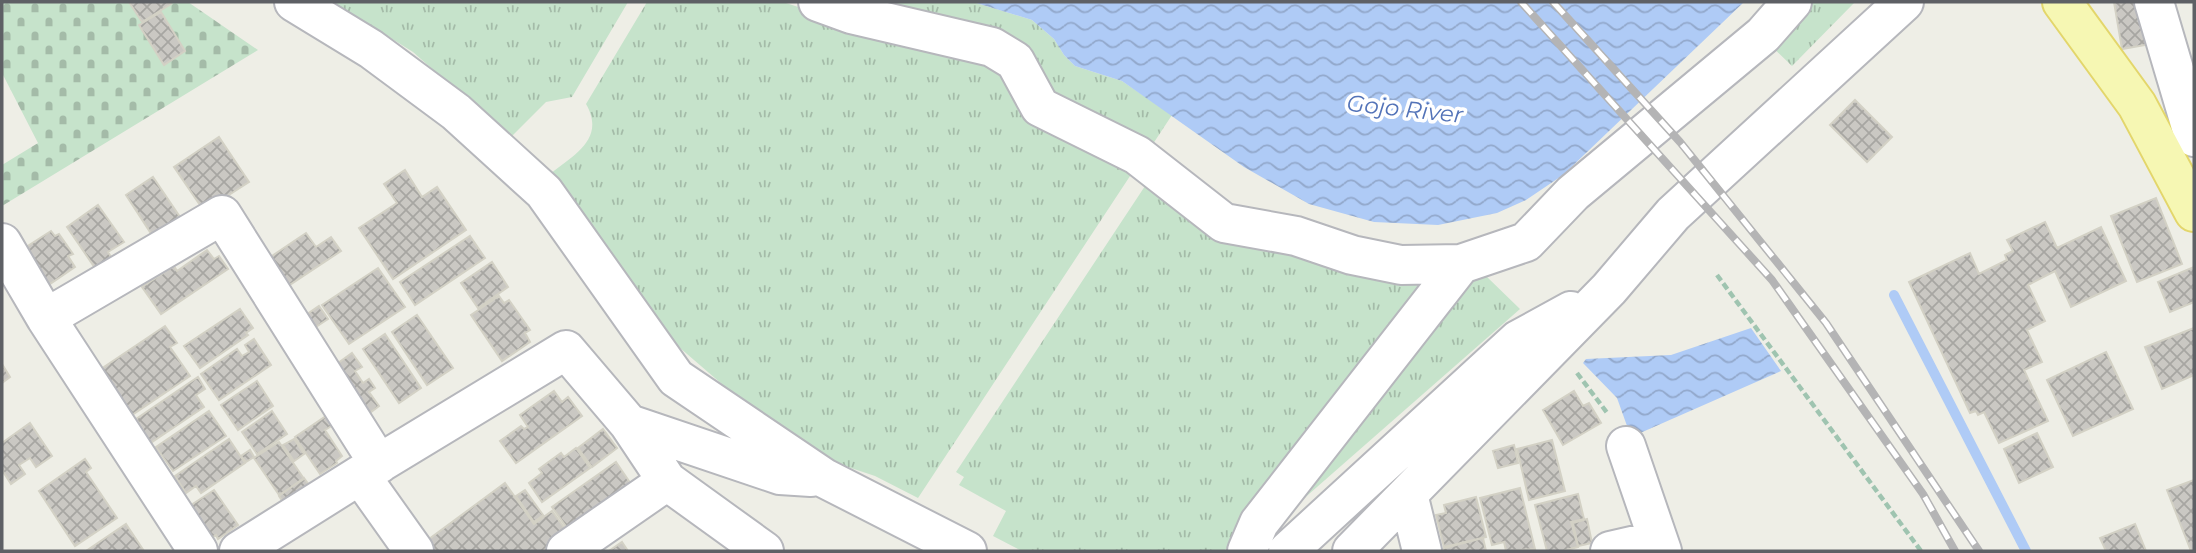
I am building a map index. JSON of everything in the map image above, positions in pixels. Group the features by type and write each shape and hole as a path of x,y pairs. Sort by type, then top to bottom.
{"main road":[{"path":"2062,2 2137,104 2194,212"}],"street":[{"path":"294,2 371,49 456,112 544,192 676,378 824,478 967,551"},
{"path":"818,2 851,14 992,47 1015,61 1040,107 1137,155 1224,223 1296,236 1352,255 1401,265 1461,264 1526,242 1573,193 1763,35 1793,2"},
{"path":"1352,551 1609,289 1672,214 1905,2"},
{"path":"2154,2 2194,137"},
{"path":"46,317 222,215 414,551"},
{"path":"2,243 46,317 198,551"},
{"path":"1247,551 1259,523 1461,264"},
{"path":"1288,551 1518,340 1609,289"},
{"path":"239,551 566,350 629,424 667,481 764,551"},
{"path":"629,424 780,475 824,478"},
{"path":"1610,551 1660,545 1626,446"},
{"path":"566,551 667,481"},
{"path":"1408,494 1422,551"}],"path":[{"path":"1717,275 1921,551"},
{"path":"1576,373 1605,410 1626,446"}],"green space":[{"path":"2,2 188,2 258,50 2,206 2,165 38,143 2,73"},
{"path":"333,2 628,2 572,97 546,102 510,138 413,52"},
{"path":"647,2 783,2 850,24 990,57 1134,170 918,498 875,476 830,461 752,410 665,335 583,213 550,174 577,153 590,137 591,116 586,104"},
{"path":"847,2 973,2 1032,20 1054,39 1075,66 1122,81 1172,115 1145,156 1047,103 1022,57"},
{"path":"1798,2 1855,2 1792,66 1765,40"},
{"path":"1149,180 1441,275 1233,545 1223,551 1022,551 993,536 1006,511 959,485 964,477 956,472"},
{"path":"1485,275 1520,309 1260,537 1459,283"}],"water":[{"name":"Gojo River","path":"973,2 1744,2 1563,175 1526,200 1497,213 1438,225 1374,222 1309,204 1244,167 1122,81 1075,66 1054,39 1032,20"},
{"path":"1751,328 1781,371 1631,437 1617,398 1583,363 1586,359 1671,355"}],"building":[{"path":"129,2 166,2 171,4 142,22"},
{"path":"2114,2 2144,2 2151,44 2122,49"},
{"path":"161,12 185,51 164,65 139,25"},
{"path":"1855,100 1892,137 1867,162 1830,125"},
{"path":"219,137 249,182 204,211 174,167"},
{"path":"405,170 422,197 437,187 466,230 393,279 359,228 397,203 384,184"},
{"path":"153,177 180,217 152,235 126,195"},
{"path":"2156,198 2182,264 2137,282 2111,216"},
{"path":"98,205 124,242 108,252 111,257 95,268 67,227"},
{"path":"2045,222 2057,248 2101,227 2126,281 2071,307 2055,271 2028,285 2045,321 2027,330 2042,362 2024,370 2048,421 1999,443 1984,412 1978,415 1976,411 1970,413 1909,282 1970,253 1979,274 2007,260 2005,255 2013,251 2007,240"},
{"path":"51,231 55,236 59,234 73,254 68,256 75,267 47,286 23,249"},
{"path":"306,233 316,247 331,237 341,251 282,290 263,262"},
{"path":"470,236 485,258 415,305 400,282"},
{"path":"207,250 214,259 219,256 228,269 161,314 142,287 174,266 177,271"},
{"path":"492,262 508,287 478,308 461,283"},
{"path":"2194,267 2194,302 2170,312 2158,282"},
{"path":"378,268 405,307 349,344 322,305"},
{"path":"499,296 504,303 509,300 530,330 525,333 530,342 502,361 471,315"},
{"path":"319,306 328,319 308,332 300,319"},
{"path":"240,309 253,328 246,333 248,335 200,368 184,346"},
{"path":"417,315 453,368 427,385 392,332"},
{"path":"165,326 177,343 170,347 190,376 126,419 95,373"},
{"path":"2194,328 2194,375 2162,389 2145,347"},
{"path":"385,334 421,388 399,403 363,349"},
{"path":"254,339 271,365 219,400 201,374 237,349 242,356 249,352 245,345"},
{"path":"2106,352 2133,409 2073,436 2047,380"},
{"path":"352,353 362,367 355,371 363,383 369,379 375,388 369,392 379,406 367,415 334,366"},
{"path":"2,364 10,377 2,383"},
{"path":"198,377 205,389 196,395 204,407 146,446 137,433 143,429 136,419"},
{"path":"257,381 273,406 238,430 221,405"},
{"path":"554,391 562,402 568,397 582,416 516,463 500,441 521,426 524,429 528,427 520,415"},
{"path":"1574,391 1583,406 1589,403 1601,423 1563,445 1543,410"},
{"path":"209,411 226,436 173,471 156,447"},
{"path":"272,411 287,434 257,454 242,432"},
{"path":"332,412 338,422 325,430 342,456 337,463 320,474 295,437"},
{"path":"30,423 52,456 36,467 30,458 19,465 25,474 11,484 2,470 2,443"},
{"path":"603,429 617,448 592,467 578,448"},
{"path":"2037,433 2053,467 2019,483 2004,449"},
{"path":"229,439 245,463 201,493 196,486 186,493 175,476"},
{"path":"294,439 304,454 294,461 283,445"},
{"path":"1552,440 1565,491 1529,500 1517,449"},
{"path":"279,442 304,479 279,495 254,458"},
{"path":"1514,445 1518,463 1498,468 1493,451"},
{"path":"576,448 590,468 542,502 529,483 542,473 539,469 561,453 564,457"},
{"path":"250,450 254,457 246,462 241,456"},
{"path":"85,459 91,468 86,472 117,518 75,546 39,491"},
{"path":"616,462 633,487 570,532 552,507"},
{"path":"304,478 309,485 283,502 279,496"},
{"path":"2194,480 2194,551 2191,551 2167,490"},
{"path":"505,483 534,524 552,511 568,533 543,551 432,551 425,542"},
{"path":"1520,488 1535,549 1506,551 1504,542 1492,545 1480,498"},
{"path":"214,490 238,525 218,539 216,535 204,543 182,511"},
{"path":"525,490 543,515 534,522 516,496"},
{"path":"1578,494 1584,519 1571,522 1578,547 1547,551 1535,505"},
{"path":"1476,497 1486,537 1444,547 1436,515 1446,513 1444,505"},
{"path":"1587,519 1592,543 1578,546 1573,523"},
{"path":"126,524 144,551 86,551"},
{"path":"2135,524 2146,551 2106,551 2100,538"},
{"path":"1483,538 1486,551 1437,551 1437,550"},
{"path":"622,542 628,551 609,551"}],"waterway":[{"path":"1894,295 2026,551"}],"railway":[{"path":"1521,2 1772,280 1923,494 1955,551"},
{"path":"1553,2 1680,142 1826,323 1979,551"}]}
